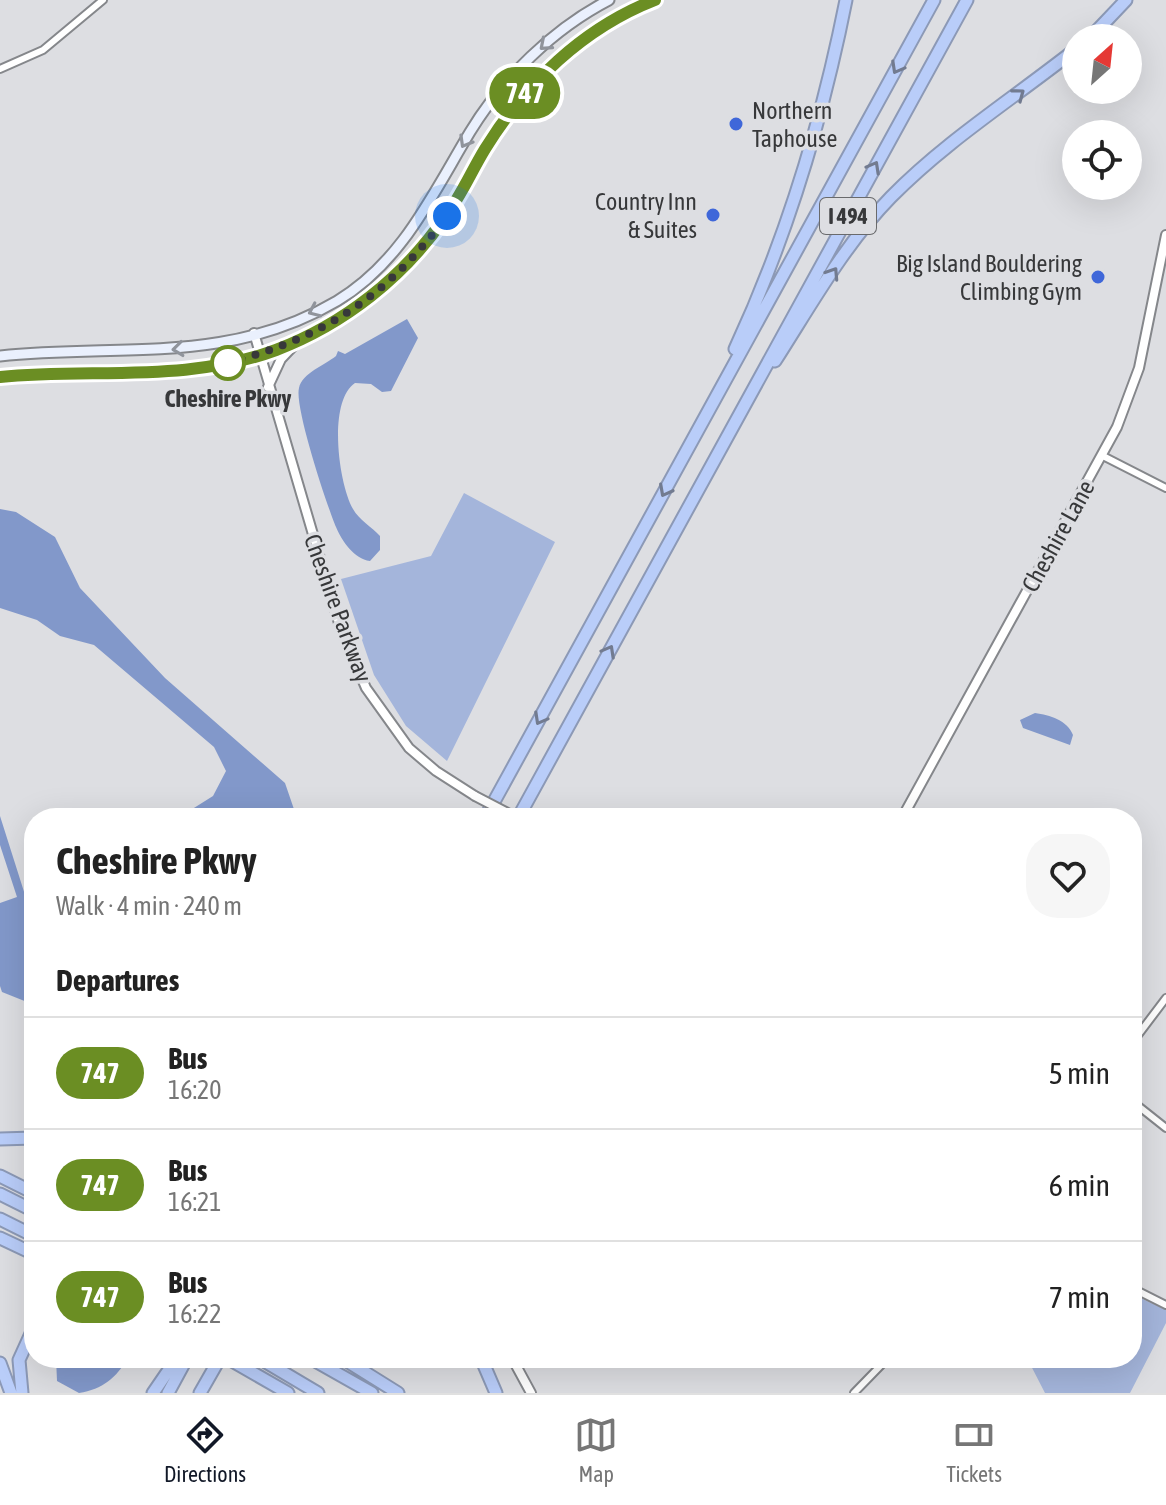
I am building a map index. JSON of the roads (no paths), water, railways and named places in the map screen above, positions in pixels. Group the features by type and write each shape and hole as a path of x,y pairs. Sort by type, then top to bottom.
{"highway":[{"path":"702,422 784,233 820,114 846,0"},
{"name":"I 494","path":"490,808 934,0"},
{"name":"I 494","path":"523,808 967,0"},
{"path":"1103,24 1126,0"},
{"path":"730,433 871,218 926,165 1062,60"},
{"path":"0,1139 24,1138"},
{"path":"0,1176 24,1188"},
{"path":"0,1194 24,1206"},
{"path":"0,1219 24,1231"},
{"path":"0,1238 24,1249"},
{"path":"22,1393 19,1360 24,1349"},
{"path":"0,1363 11,1393"},
{"path":"153,1393 175,1368"},
{"path":"168,1393 178,1368"},
{"path":"244,1368 288,1393"},
{"path":"276,1368 318,1393"},
{"path":"328,1368 372,1393"},
{"path":"358,1368 398,1393"},
{"path":"485,1368 496,1393"},
{"path":"251,1372 273,1393"},
{"path":"200,1393 208,1386"}],"main road":[{"path":"0,356 160,352 219,344 336,301 383,265 414,228 471,130 507,82 558,34 609,0"},
{"path":"627,0 634,10"},
{"path":"0,377 193,370 260,354 343,318 402,268 447,216 484,150 524,95 566,54 655,0"}],"street":[{"path":"0,69 43,50 103,0"},
{"name":"Cheshire Lane","path":"908,808 1103,456 1139,368 1166,235"},
{"name":"Cheshire Parkway","path":"254,333 341,630 366,688 409,748 436,771 498,808"},
{"path":"268,387 281,359 301,338"},
{"path":"1103,456 1166,488"},
{"path":"1142,1030 1166,998"},
{"path":"1142,1109 1166,1128"},
{"path":"1142,1293 1166,1305"},
{"path":"517,1368 531,1393"},
{"path":"854,1393 878,1368"}],"place":[{"name":"Northern Taphouse","path":"736,124"},
{"name":"Country Inn & Suites","path":"713,215"},
{"name":"Big Island Bouldering Climbing Gym","path":"1098,277"},
{"name":"Cheshire Pkwy","path":"228,363"}]}
